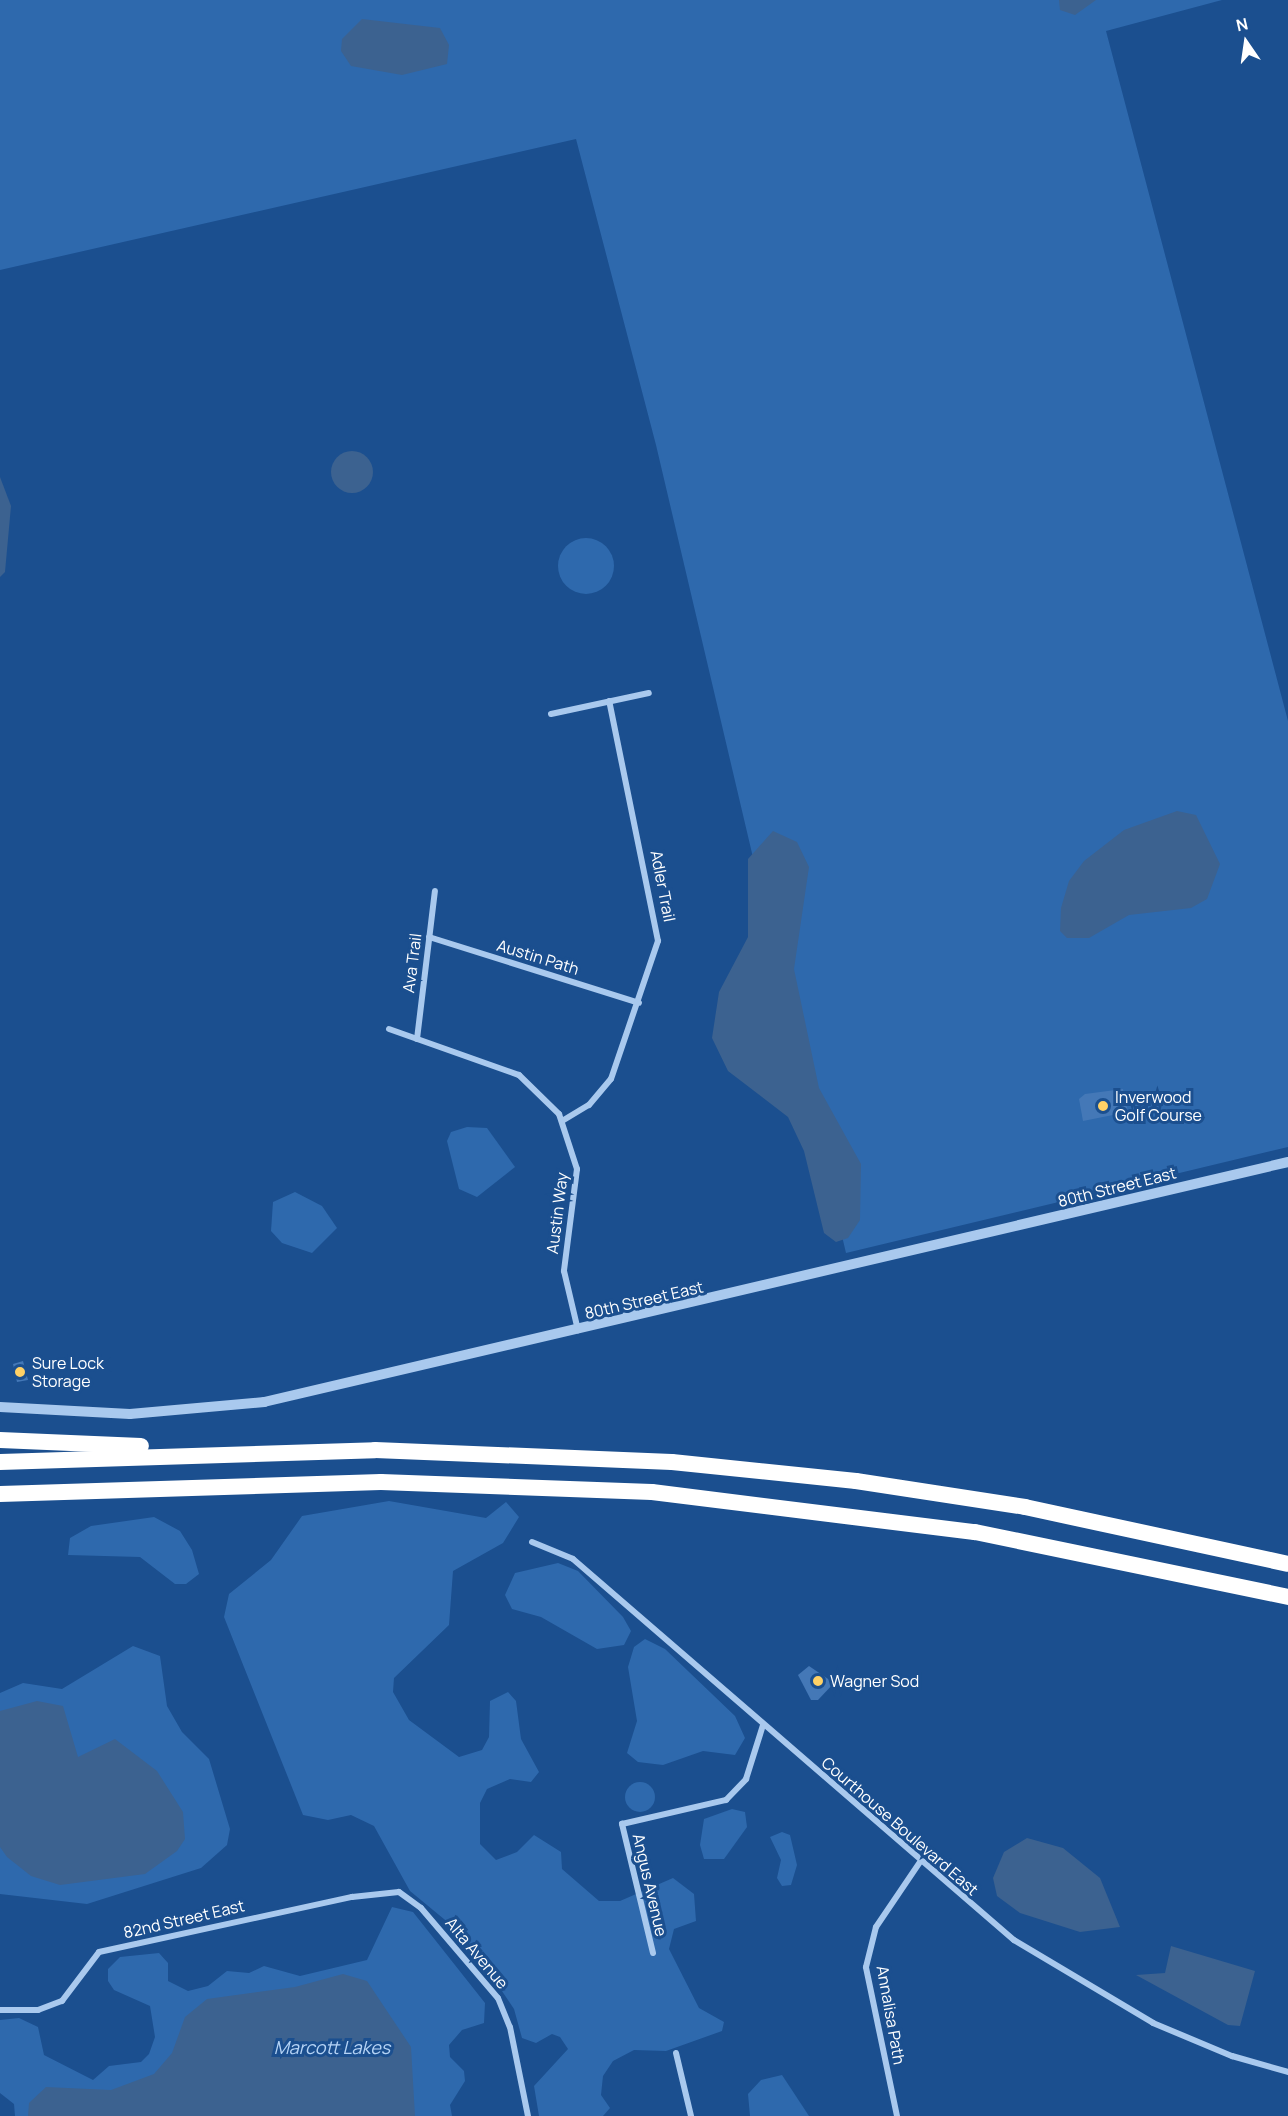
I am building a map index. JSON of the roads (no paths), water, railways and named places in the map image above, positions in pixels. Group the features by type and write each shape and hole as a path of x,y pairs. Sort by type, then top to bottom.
{"highway":[{"path":"0,1440 271,1451 546,1454 795,1474 1066,1515 1288,1564"},
{"path":"0,1462 271,1451"},
{"path":"0,1494 264,1484 520,1485 758,1502 1056,1546 1288,1597"},
{"path":"0,1502 264,1484"}],"street":[{"path":"551,714 649,693"},
{"name":"Adler Trail","path":"562,1121 589,1105 611,1079 639,1003 658,925 609,701"},
{"name":"Ava Trail","path":"417,1039 435,891"},
{"name":"Austin Path","path":"429,937 639,1003"},
{"name":"Austin Way","path":"389,1029 519,1075 541,1091 562,1121 577,1169 564,1262 578,1330"},
{"name":"80th Street East","path":"0,1407 120,1414 229,1407 578,1330 1288,1162"},
{"name":"Courthouse Boulevard East","path":"532,1542 573,1559 1014,1940 1115,2004 1193,2041 1288,2072"},
{"name":"Angus Avenue","path":"652,1953 622,1824 726,1800 746,1779 763,1725"},
{"name":"Annalisa Path","path":"897,2116 866,1967 876,1927 921,1862"},
{"name":"82nd Street East","path":"0,2010 38,2010 63,2001 99,1952 352,1897 399,1892"},
{"name":"Alta Avenue","path":"399,1892 421,1908 498,1998 510,2027 528,2116"},
{"path":"676,2053 691,2116"}],"water":[{"path":"1059,0 1096,0 1075,15 1060,10"},
{"path":"362,19 440,28 449,45 447,64 402,75 351,66 341,51 342,39"},
{"path":"352,451 360,452 367,457 372,464 372,480 367,487 360,492 352,493 344,492 337,487 332,480 331,472 332,464 337,457 344,452"},
{"path":"0,477 11,506 5,572 0,577"},
{"path":"1177,811 1196,815 1220,864 1207,899 1191,908 1129,915 1089,938 1067,938 1060,931 1061,908 1069,881 1084,861 1124,830"},
{"path":"773,831 797,842 809,867 794,969 819,1088 861,1164 860,1220 848,1238 836,1242 824,1233 804,1151 788,1117 728,1071 712,1038 719,992 748,937 748,859"},
{"path":"37,1701 63,1706 78,1757 115,1739 157,1771 183,1812 185,1839 177,1851 145,1874 60,1885 31,1876 7,1857 0,1847 0,1711"},
{"path":"1027,1838 1063,1848 1100,1878 1120,1927 1080,1932 1020,1913 997,1896 993,1878 1004,1852"},
{"path":"1171,1946 1255,1971 1240,2026 1228,2025 1136,1975 1165,1973"},
{"name":"Marcott Lakes","path":"343,1974 367,1981 411,2047 415,2116 28,2116 29,2103 46,2087 111,2090 154,2074 172,2053 185,2017 207,1999 295,1987"}],"place":[{"name":"Inverwood Golf Course","path":"1103,1106"},
{"name":"Sure Lock Storage","path":"20,1372"},
{"name":"Wagner Sod","path":"818,1681"}]}
